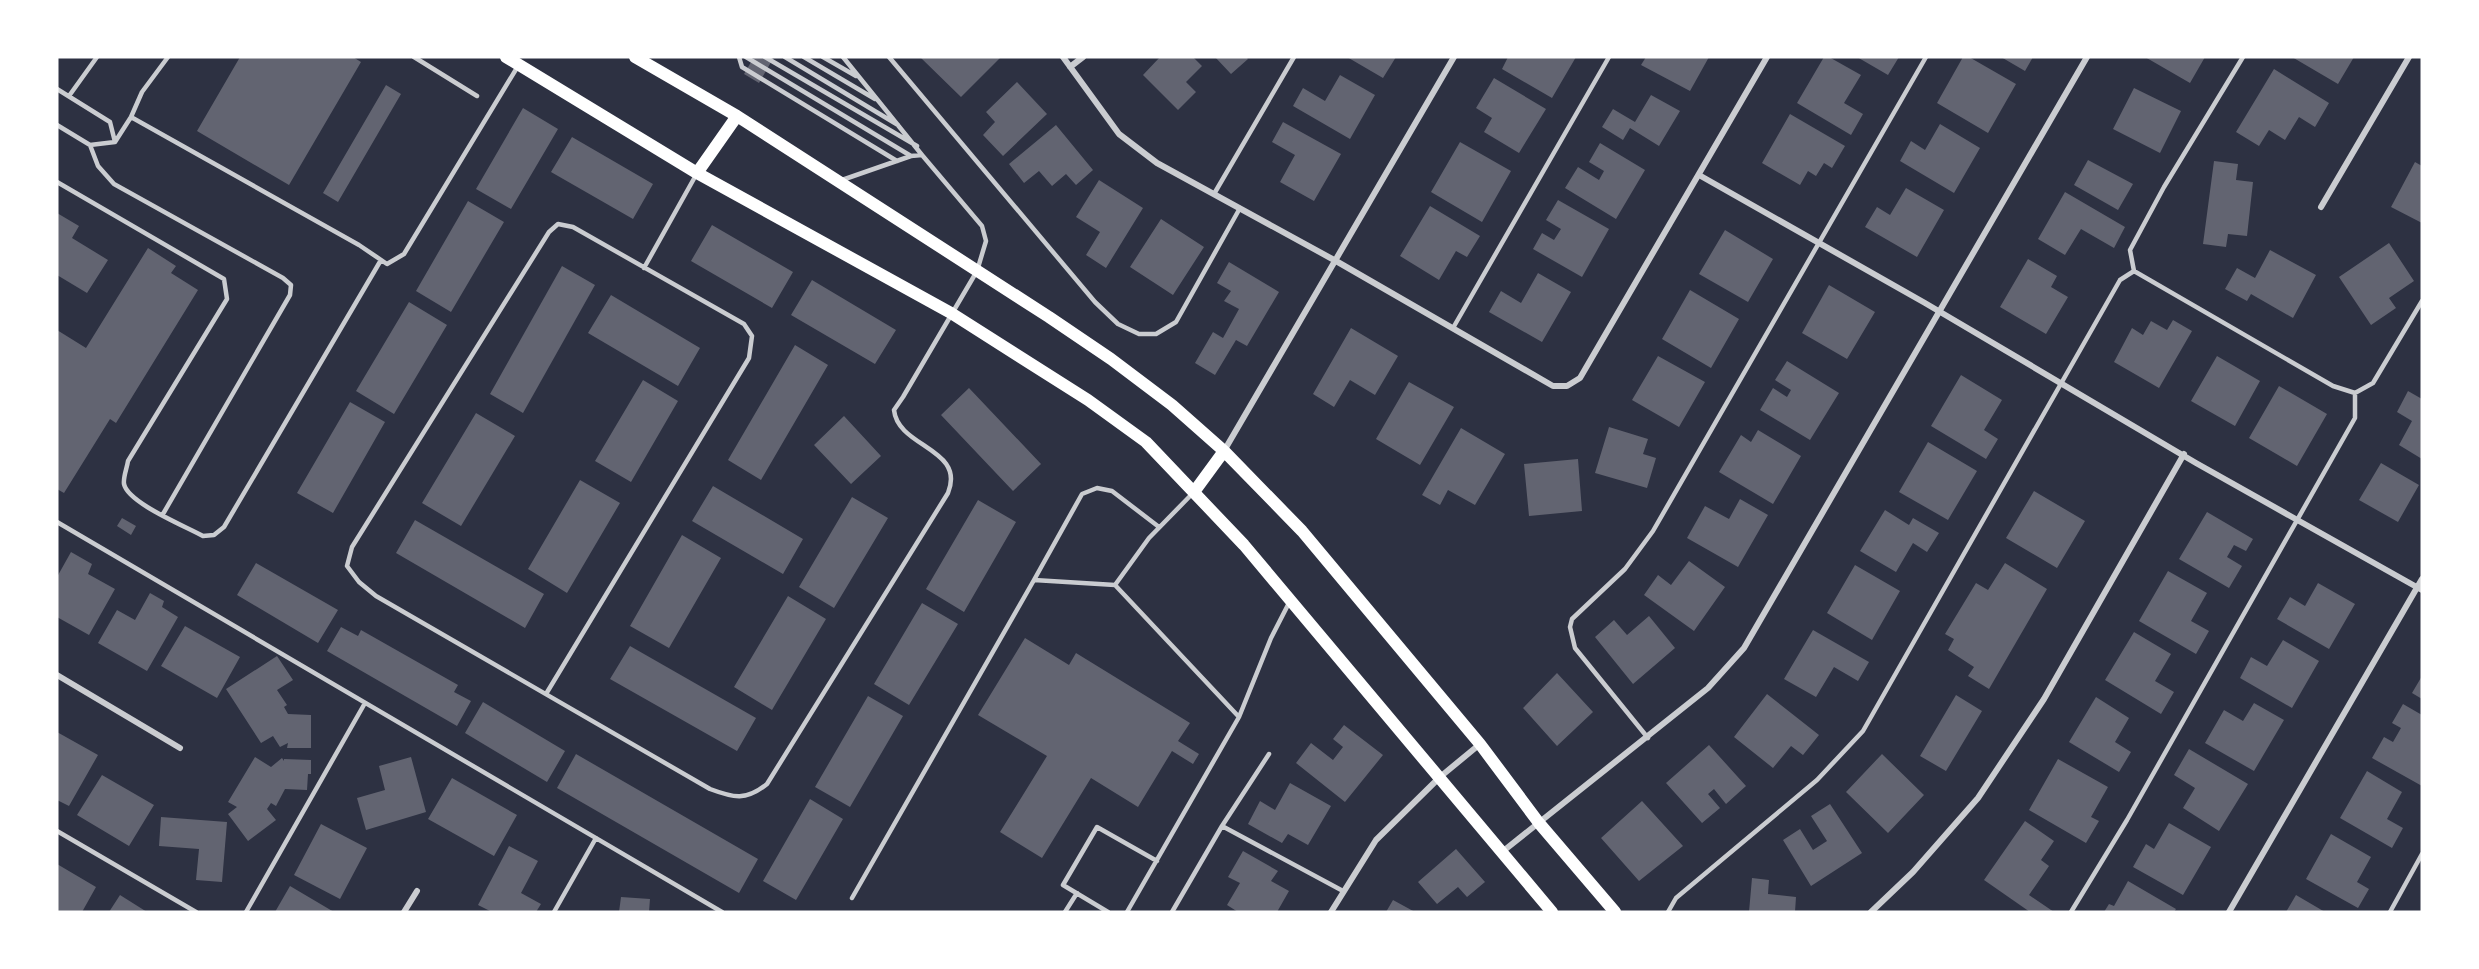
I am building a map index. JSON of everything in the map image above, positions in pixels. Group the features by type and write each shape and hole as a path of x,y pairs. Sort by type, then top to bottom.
{"main road":[{"path":"506,57 697,173 951,313 1088,400 1146,442 1244,545 1552,912"},
{"path":"635,57 736,116 977,271 1111,359 1172,405 1224,451 1302,531 1480,744 1539,824 1615,912"},
{"path":"697,173 736,116"},
{"path":"1194,492 1224,451"}],"street":[{"path":"1063,57 1119,134 1157,163 1336,261 1553,386 1562,387 1580,378 1767,57"},
{"path":"1070,67 1083,57"},
{"path":"1224,451 1454,57"},
{"path":"1502,852 1708,688 1744,648 2087,57"},
{"path":"2321,207 2409,57"},
{"path":"1699,175 2420,588"},
{"path":"1871,912 1913,872 1978,798 2044,699 2184,454"},
{"path":"2229,912 2420,588 2422,579"},
{"path":"57,675 180,748"},
{"path":"1331,912 1342,891 1376,840 1440,777 1480,744"},
{"path":"404,912 417,891"}],"lane":[{"path":"69,96 98,57"},
{"path":"115,142 131,117 142,92 168,57"},
{"path":"414,57 477,96"},
{"path":"739,57 742,67 897,161"},
{"path":"746,57 911,156"},
{"path":"765,57 917,146"},
{"path":"785,57 898,125"},
{"path":"804,57 880,102"},
{"path":"823,57 861,79"},
{"path":"546,694 749,358 752,345 752,336 744,324 573,227 558,224 549,232 352,546 347,558 347,566 359,582 376,596 710,789 739,797 755,794 767,784 948,493 952,482 948,464 904,431 895,421 894,410 977,271 986,241 982,226 843,57"},
{"path":"889,57 1095,302 1118,324 1138,334 1156,334 1176,322 1240,208"},
{"path":"1215,194 1294,57"},
{"path":"1454,328 1609,57"},
{"path":"1648,738 1575,648 1570,627 1572,619 1625,569 1653,531 1926,57"},
{"path":"2243,57 2164,187 2130,250 2134,271 2332,386 2355,393 2373,382 2422,301"},
{"path":"131,117 387,264 404,254 519,65"},
{"path":"57,89 110,122 115,142"},
{"path":"57,125 90,145 98,166 114,184 283,278 291,285 290,295 163,514"},
{"path":"90,145 115,142"},
{"path":"838,182 911,156 922,155"},
{"path":"644,268 697,173"},
{"path":"57,182 224,279 227,299 128,461 124,485 133,498 203,536 214,535 224,527 381,260"},
{"path":"1668,912 1676,898 1817,780 1863,731 2120,280 2134,271"},
{"path":"2071,912 2127,820 2355,418 2355,393"},
{"path":"852,898 1082,494 1097,488 1112,491 1160,527"},
{"path":"1115,585 1160,527 1194,492"},
{"path":"57,522 722,912"},
{"path":"1034,580 1115,585 1239,717"},
{"path":"1127,912 1239,717 1270,638 1291,600"},
{"path":"246,912 365,703"},
{"path":"1172,912 1222,826 1269,754"},
{"path":"1222,826 1342,891"},
{"path":"1108,912 1063,885 1097,827 1156,861"},
{"path":"57,831 196,912"},
{"path":"554,912 596,838"},
{"path":"2390,912 2422,854"},
{"path":"1065,912 1077,893"}],"building":[{"path":"240,57 353,57 361,62 289,185 197,131"},
{"path":"754,57 774,57 759,83 744,74"},
{"path":"920,57 998,57 1000,58 961,97"},
{"path":"1160,57 1193,57 1202,66 1186,82 1196,92 1178,110 1143,75"},
{"path":"1215,57 1246,57 1248,59 1231,74"},
{"path":"1347,57 1396,57 1383,78"},
{"path":"1508,57 1576,57 1552,98 1502,69"},
{"path":"1646,57 1709,57 1690,91 1641,65"},
{"path":"1824,57 1829,57 1861,75 1844,103 1863,114 1851,135 1797,103"},
{"path":"1857,57 1899,57 1888,75"},
{"path":"1963,57 1969,57 2016,84 1988,133 1937,103"},
{"path":"2001,57 2033,57 2025,71"},
{"path":"2145,57 2205,57 2190,83"},
{"path":"2292,57 2354,57 2338,84"},
{"path":"2274,69 2329,103 2315,127 2299,117 2285,140 2269,130 2259,146 2236,132"},
{"path":"1340,75 1375,95 1350,139 1293,106 1303,88 1325,101"},
{"path":"1494,78 1546,109 1519,153 1484,132 1492,118 1476,108"},
{"path":"1017,82 1047,114 1003,156 983,135 995,122 986,112"},
{"path":"386,85 401,94 338,202 323,193"},
{"path":"2134,88 2181,111 2160,153 2113,129"},
{"path":"1651,95 1680,111 1659,146 1630,128 1623,140 1602,127 1613,109 1635,122"},
{"path":"523,108 558,129 511,209 476,189"},
{"path":"1790,114 1845,146 1832,168 1824,163 1816,176 1808,171 1800,185 1762,163"},
{"path":"1283,122 1341,154 1314,201 1280,182 1295,155 1272,142"},
{"path":"1940,124 1980,148 1954,193 1900,161 1911,141 1925,150"},
{"path":"1056,125 1093,170 1076,185 1066,174 1052,186 1039,171 1024,183 1009,164"},
{"path":"572,137 653,184 633,219 551,172"},
{"path":"1460,142 1511,171 1482,222 1431,192"},
{"path":"1600,143 1645,170 1616,219 1565,188 1578,167 1599,180 1604,171 1589,162"},
{"path":"2088,160 2133,184 2118,210 2074,185"},
{"path":"2214,161 2238,164 2236,180 2253,182 2247,236 2228,234 2226,247 2203,244"},
{"path":"2415,162 2422,166 2422,223 2391,207"},
{"path":"1099,180 1143,208 1106,268 1086,255 1100,232 1076,217"},
{"path":"1906,188 1944,210 1917,257 1865,227 1877,207 1890,215"},
{"path":"2065,192 2125,227 2114,248 2081,229 2065,255 2038,239"},
{"path":"1558,200 1609,229 1582,277 1533,249 1542,233 1554,240 1561,229 1546,220"},
{"path":"468,201 504,222 451,312 416,291"},
{"path":"1430,206 1480,236 1467,257 1456,251 1439,280 1400,256"},
{"path":"57,213 79,226 72,238 108,260 87,293 57,275"},
{"path":"1161,219 1204,247 1173,295 1130,267"},
{"path":"712,225 793,272 772,308 691,261"},
{"path":"1725,230 1773,259 1748,302 1699,274"},
{"path":"2389,243 2414,281 2389,298 2396,308 2371,325 2339,277"},
{"path":"148,248 176,266 171,273 198,290 116,423 110,419 64,493 57,489 57,330 86,348"},
{"path":"2270,250 2316,275 2293,318 2251,294 2247,301 2225,289 2237,268 2255,278"},
{"path":"2028,259 2057,276 2051,287 2068,297 2046,334 2000,307"},
{"path":"1229,262 1279,292 1247,346 1236,340 1215,375 1195,363 1213,332 1223,338 1239,309 1224,301 1231,291 1217,283"},
{"path":"562,266 595,285 523,413 490,394"},
{"path":"1538,273 1571,292 1542,342 1489,312 1501,291 1521,303"},
{"path":"812,280 896,330 875,364 791,315"},
{"path":"1829,285 1875,312 1847,359 1802,333"},
{"path":"1690,290 1739,319 1711,368 1662,339"},
{"path":"611,295 700,348 678,386 588,333"},
{"path":"409,302 447,325 394,414 356,391"},
{"path":"2173,320 2192,331 2159,388 2114,362 2132,328 2143,335 2151,321 2167,330"},
{"path":"1351,328 1398,356 1375,395 1350,380 1334,407 1313,394"},
{"path":"795,345 828,365 761,480 728,460"},
{"path":"1658,356 1705,382 1679,427 1632,400"},
{"path":"2217,356 2260,381 2235,426 2191,401"},
{"path":"1787,361 1839,393 1810,440 1760,410 1773,388 1787,397 1791,390 1775,380"},
{"path":"1961,375 2002,400 1984,430 1998,439 1986,459 1931,426"},
{"path":"643,380 678,401 631,482 595,461"},
{"path":"1409,382 1454,407 1420,465 1376,439"},
{"path":"2279,386 2327,414 2297,466 2249,438"},
{"path":"969,388 1041,464 1013,491 941,415"},
{"path":"2408,391 2422,399 2422,459 2399,445 2412,421 2397,412"},
{"path":"350,402 385,422 333,513 297,493"},
{"path":"476,413 515,436 461,526 422,503"},
{"path":"844,416 881,456 851,484 814,445"},
{"path":"1609,427 1648,439 1643,454 1656,458 1647,488 1595,473"},
{"path":"1461,428 1505,454 1475,505 1448,490 1440,505 1422,495"},
{"path":"1758,430 1801,456 1773,504 1719,472 1741,435 1751,442"},
{"path":"1928,442 1977,471 1948,520 1899,492"},
{"path":"1578,459 1582,511 1529,516 1524,464"},
{"path":"2381,463 2419,485 2398,522 2359,500"},
{"path":"580,480 620,503 567,593 528,569"},
{"path":"713,486 803,539 783,574 692,521"},
{"path":"2034,491 2085,521 2057,568 2006,538"},
{"path":"852,497 888,518 834,608 799,587"},
{"path":"1740,499 1768,515 1738,567 1687,538 1705,506 1729,519"},
{"path":"978,500 1016,522 964,612 926,589"},
{"path":"1885,510 1909,525 1913,518 1939,533 1927,552 1913,543 1896,572 1860,551"},
{"path":"2207,512 2253,539 2246,551 2234,545 2227,557 2242,566 2229,588 2179,559"},
{"path":"122,518 136,526 131,535 117,526"},
{"path":"415,520 544,594 525,628 396,553"},
{"path":"682,535 721,558 669,648 630,626"},
{"path":"71,552 92,564 88,574 115,589 89,635 57,617 57,577"},
{"path":"1689,561 1725,587 1694,631 1644,595 1658,575 1671,585"},
{"path":"256,563 338,610 318,643 237,595"},
{"path":"2005,563 2047,589 1989,689 1968,676 1974,667 1948,650 1954,639 1945,634 1976,583 1988,590"},
{"path":"1855,565 1900,591 1872,640 1827,613"},
{"path":"2168,571 2207,593 2191,621 2209,631 2196,654 2139,621"},
{"path":"2318,583 2355,604 2329,649 2277,619 2290,597 2305,606"},
{"path":"150,593 164,601 162,607 178,617 147,671 98,643 117,610 135,620"},
{"path":"788,596 826,619 772,710 734,687"},
{"path":"922,603 958,624 909,705 874,684"},
{"path":"1649,616 1675,648 1633,684 1595,637 1614,620 1627,635"},
{"path":"185,626 240,657 217,698 161,666"},
{"path":"341,627 358,636 361,630 458,685 454,692 471,701 457,726 327,651"},
{"path":"1813,630 1869,662 1858,681 1834,667 1816,697 1784,679"},
{"path":"2134,632 2171,654 2155,681 2174,692 2161,714 2105,680"},
{"path":"1025,638 1069,665 1076,653 1190,723 1178,741 1199,754 1193,764 1172,751 1138,807 1091,778 1042,858 1000,832 1047,756 978,715"},
{"path":"2283,640 2319,661 2292,708 2240,678 2251,657 2267,666"},
{"path":"630,646 756,718 737,751 610,679"},
{"path":"277,656 293,680 277,690 287,705 284,707 288,714 311,715 311,748 287,748 288,743 280,747 273,736 261,743 226,689"},
{"path":"1557,673 1593,712 1557,746 1523,708"},
{"path":"2422,676 2422,699 2412,693"},
{"path":"1767,694 1819,735 1803,755 1791,746 1773,768 1734,737"},
{"path":"1956,695 1982,711 1946,771 1920,756"},
{"path":"868,696 903,716 850,807 815,787"},
{"path":"2096,697 2129,718 2115,742 2131,752 2119,772 2069,742"},
{"path":"483,702 565,751 547,782 465,733"},
{"path":"2254,703 2284,720 2254,771 2205,743 2224,710 2243,721"},
{"path":"2403,704 2422,715 2422,786 2372,758 2384,737 2393,742 2401,728 2392,723"},
{"path":"1344,725 1383,755 1345,802 1296,763 1311,743 1333,760 1343,747 1333,739"},
{"path":"57,732 98,755 69,806 57,800"},
{"path":"1709,745 1746,786 1726,804 1714,789 1708,794 1720,808 1702,823 1666,783"},
{"path":"2189,749 2248,784 2219,831 2183,808 2195,788 2174,775"},
{"path":"576,754 758,859 739,893 557,788"},
{"path":"1882,754 1924,795 1888,833 1846,792"},
{"path":"255,757 271,767 282,758 284,761 284,759 311,760 311,774 308,774 307,790 285,789 276,806 271,803 267,809 276,820 248,841 228,814 237,807 228,802"},
{"path":"411,757 426,812 366,830 357,798 385,790 379,766"},
{"path":"2058,759 2108,787 2091,817 2099,821 2086,843 2029,810"},
{"path":"2367,771 2402,792 2387,819 2403,828 2392,848 2340,818"},
{"path":"102,775 154,805 129,846 77,815"},
{"path":"452,778 517,815 494,856 428,819"},
{"path":"1290,783 1331,806 1308,845 1288,834 1282,843 1248,824 1260,801 1275,810"},
{"path":"810,799 843,819 796,900 763,881"},
{"path":"1642,801 1683,846 1639,881 1601,838"},
{"path":"1830,804 1862,853 1811,886 1783,840 1800,829 1813,850 1827,841 1811,816"},
{"path":"161,817 227,822 222,882 196,880 199,849 159,846"},
{"path":"2025,821 2054,841 2041,860 2049,866 2029,895 2054,912 2030,912 1984,880"},
{"path":"2169,823 2211,847 2183,895 2133,867 2146,844 2154,849"},
{"path":"321,824 367,848 340,899 294,875"},
{"path":"2331,834 2371,857 2357,882 2369,889 2358,908 2306,879"},
{"path":"509,846 538,861 521,893 541,904 536,912 492,912 478,905"},
{"path":"1456,849 1485,882 1467,897 1458,887 1437,904 1418,882"},
{"path":"1243,851 1278,871 1271,881 1289,891 1277,912 1238,912 1227,905 1240,883 1228,877"},
{"path":"57,864 96,887 82,912 57,912"},
{"path":"1752,878 1769,880 1768,894 1796,897 1795,912 1749,912"},
{"path":"2128,881 2176,909 2174,912 2104,912 2109,904 2114,906"},
{"path":"290,886 334,912 275,912"},
{"path":"120,895 147,912 109,912"},
{"path":"2296,895 2325,912 2286,912"},
{"path":"621,897 650,899 649,912 619,912"},
{"path":"1393,900 1415,912 1386,912"}]}
